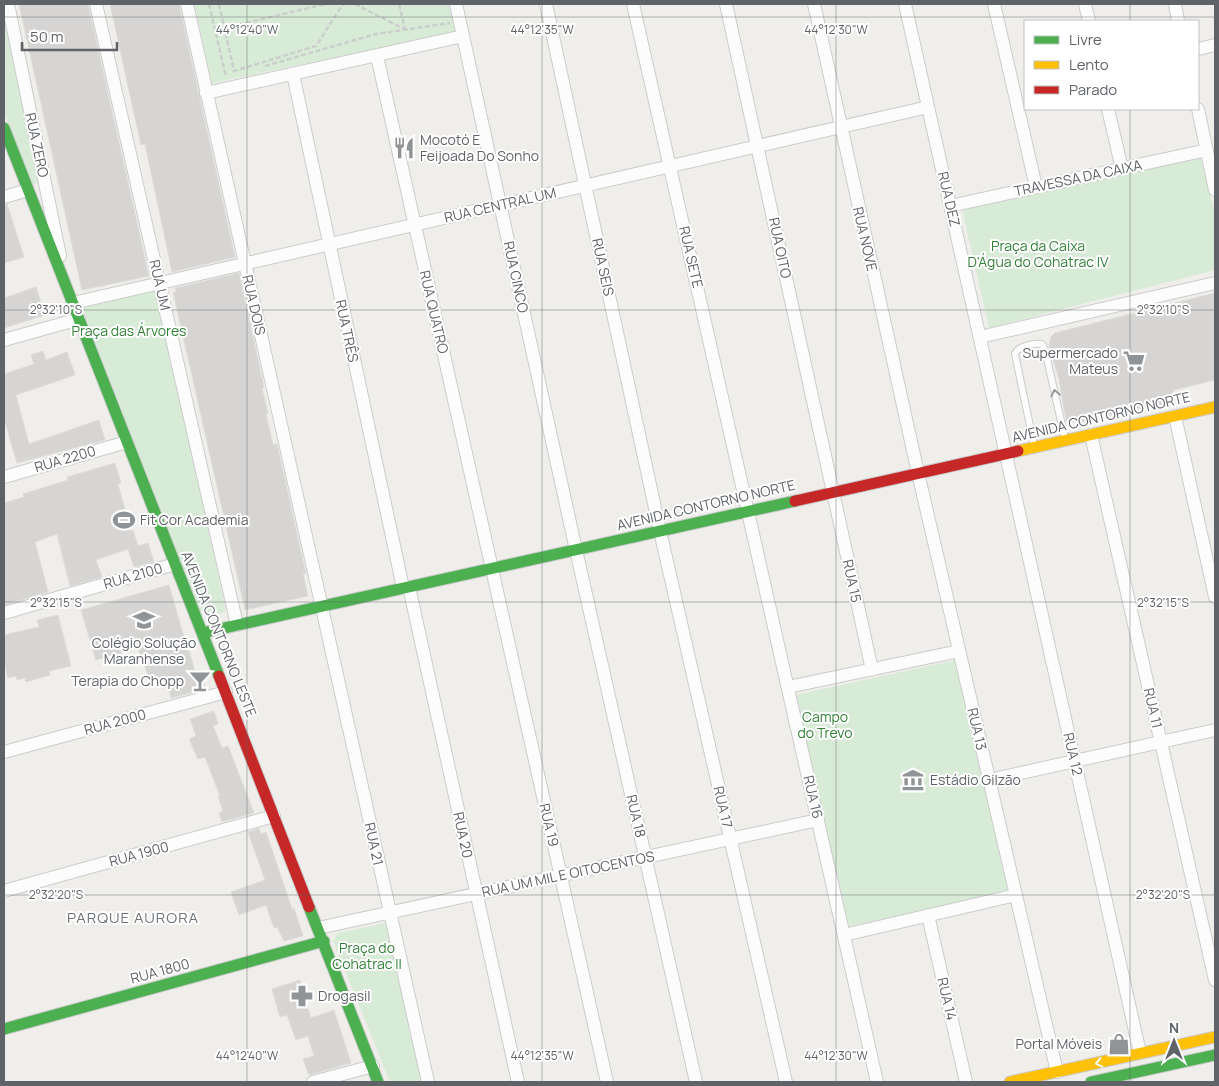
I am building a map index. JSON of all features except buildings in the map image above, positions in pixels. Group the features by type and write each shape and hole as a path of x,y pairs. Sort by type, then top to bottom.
{"main road":[{"name":"AVENIDA CONTORNO LESTE","path":"4,128 380,1082"},
{"name":"AVENIDA CONTORNO NORTE","path":"202,633 1215,407"},
{"name":"RUA 1800","path":"4,1029 324,941"},
{"path":"1010,1082 1215,1037"},
{"path":"1091,1082 1130,1078 1215,1054"}],"street":[{"name":"RUA ZERO","path":"8,4 66,286"},
{"name":"RUA UM","path":"96,4 237,626"},
{"name":"RUA DOIS","path":"188,4 244,264 322,606"},
{"name":"RUA SEIS","path":"546,4 660,531"},
{"name":"RUA SETE","path":"633,4 749,511"},
{"name":"RUA OITO","path":"726,4 833,492"},
{"name":"RUA NOVE","path":"814,4 918,473"},
{"name":"RUA DEZ","path":"905,4 1006,454"},
{"path":"994,4 1036,187"},
{"path":"1085,4 1089,20"},
{"path":"1175,4 1178,20"},
{"name":"RUA CINCO","path":"452,9 463,36 576,550"},
{"path":"206,93 463,36"},
{"path":"1199,49 1215,46"},
{"name":"RUA QUATRO","path":"376,56 492,568"},
{"name":"RUA TRÊS","path":"293,74 328,245 406,588"},
{"name":"RUA CENTRAL UM","path":"73,303 928,107"},
{"path":"1108,110 1122,168"},
{"path":"1198,110 1215,190"},
{"name":"TRAVESSA DA CAIXA","path":"950,206 1206,150"},
{"path":"4,197 28,190"},
{"path":"980,337 1215,283"},
{"path":"4,340 79,318"},
{"path":"1174,416 1215,597"},
{"name":"RUA 11","path":"1091,435 1215,980"},
{"name":"RUA 2200","path":"4,477 127,442"},
{"name":"RUA 12","path":"1006,454 1140,1053"},
{"name":"RUA 13","path":"918,473 1056,1072"},
{"name":"RUA 15","path":"833,492 872,670"},
{"name":"RUA 16","path":"749,511 877,1082"},
{"name":"RUA 17","path":"660,531 786,1082"},
{"name":"RUA 18","path":"576,550 696,1082"},
{"name":"RUA 2100","path":"4,613 175,564"},
{"name":"RUA 19","path":"492,568 607,1082"},
{"name":"RUA 20","path":"406,588 518,1082"},
{"name":"RUA 21","path":"322,606 428,1082"},
{"path":"788,687 959,651"},
{"name":"RUA 2000","path":"4,752 226,692"},
{"path":"989,780 1215,730"},
{"name":"RUA 1900","path":"4,891 274,816"},
{"name":"RUA UM MIL E OITOCENTOS","path":"318,928 818,820"},
{"path":"844,934 1016,895"},
{"name":"RUA 14","path":"928,915 966,1082"},
{"path":"313,1082 373,1066"}],"lane":[{"path":"1035,447 1015,354 1019,348 1042,344 1066,440"}],"path":[{"path":"209,4 226,77 376,34 451,23 452,9"},
{"path":"219,4 234,70 316,46 343,4"},
{"path":"224,28 325,4"},
{"path":"355,4 405,30"},
{"path":"398,4 405,30"}],"green space":[{"path":"194,4 452,4 458,32 212,83"},
{"path":"4,20 39,183 30,184 4,112"},
{"name":"Praça da Caixa D'Água do Cohatrac IV","path":"1201,157 1215,214 1215,270 989,328 962,209"},
{"name":"Praça das Árvores","path":"152,288 157,296 226,611 219,614 209,614 199,610 82,307"},
{"name":"Campo do Trevo","path":"956,660 1006,873 1009,894 849,926 795,695"},
{"name":"Praça do Cohatrac II","path":"385,923 425,1082 390,1082 333,941 338,933"}],"traffic: fast":[{"path":"4,128 219,676"},
{"path":"202,633 795,501"},
{"path":"309,907 378,1082"},
{"path":"4,1029 324,941"},
{"path":"1091,1082 1215,1055"}],"traffic: slow":[{"path":"1018,451 1215,407"},
{"path":"1010,1082 1215,1037"}],"traffic: jam":[{"path":"795,501 1018,451"},
{"path":"219,676 309,907"}],"place":[{"name":"Mocotó E Feijoada Do Sonho","path":"404,148"},
{"name":"Supermercado Mateus","path":"1134,361"},
{"name":"Fit Cor Academia","path":"124,520"},
{"name":"Colégio Solução Maranhense","path":"144,620"},
{"name":"Terapia do Chopp","path":"200,681"},
{"name":"Estádio Gilzão","path":"913,780"},
{"name":"Drogasil","path":"302,996"},
{"name":"Portal Móveis","path":"1119,1044"}],"district":[{"name":"PARQUE AURORA","path":"133,918"}]}
